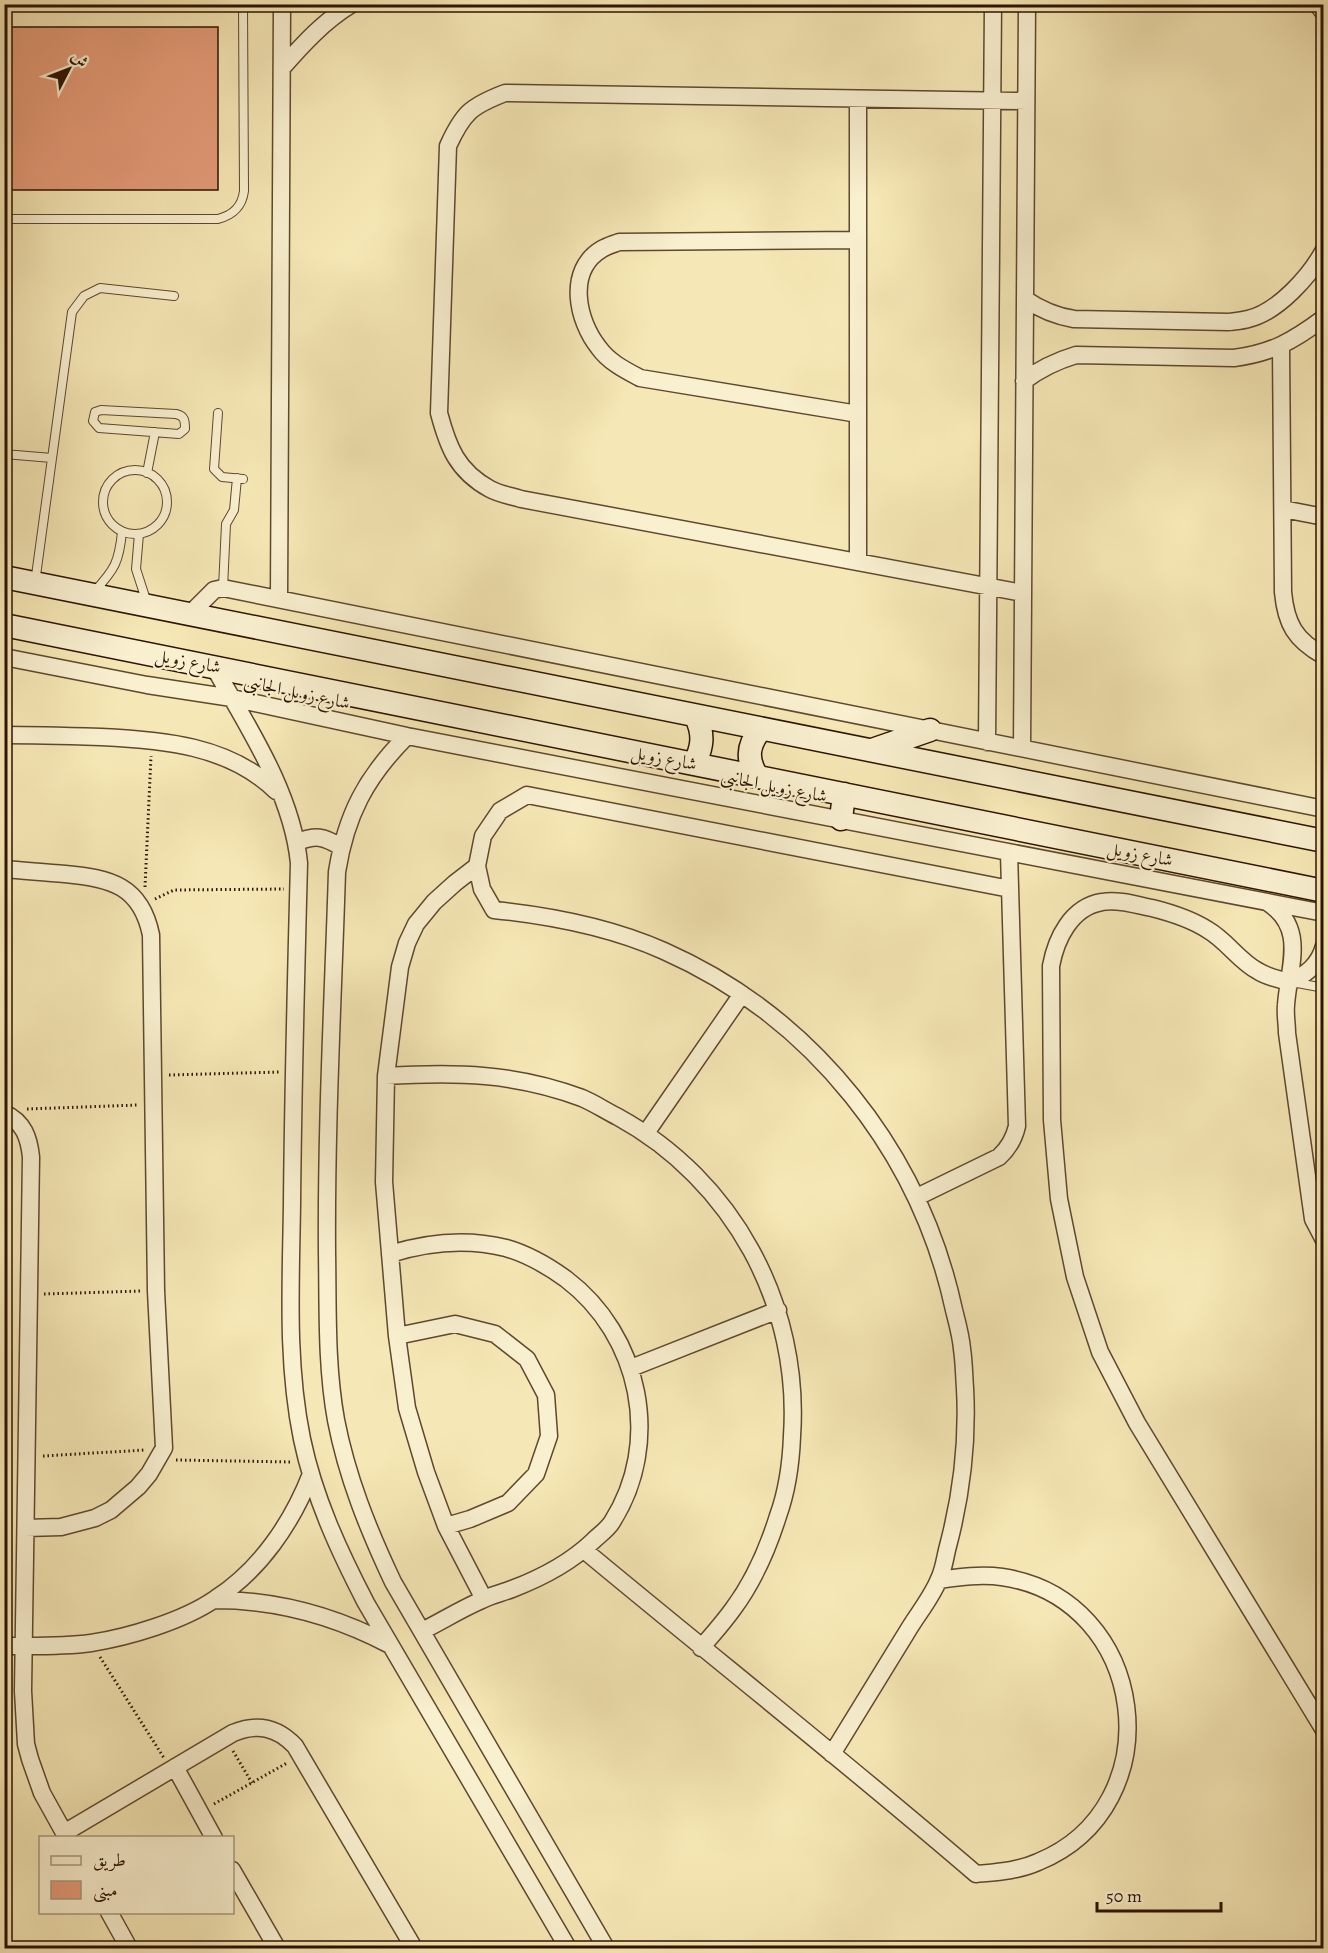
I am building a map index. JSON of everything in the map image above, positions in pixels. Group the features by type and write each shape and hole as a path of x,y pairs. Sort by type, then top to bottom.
{"main road":[{"path":"4,577 1323,841"},
{"name":"شارع زويل","path":"4,625 1323,891"},
{"path":"694,764 702,746 702,736 696,717"},
{"path":"757,776 749,752 751,743 761,729"},
{"path":"871,751 930,730"},
{"path":"841,819 844,794"}],"street":[{"path":"279,599 282,4"},
{"path":"282,68 308,38 352,4"},
{"path":"987,742 993,4"},
{"path":"1022,748 1027,4"},
{"path":"1317,4 1323,13"},
{"path":"1023,593 521,499 490,490 465,471 447,444 439,413 448,146 459,122 479,103 505,93 1026,101"},
{"path":"858,99 858,562"},
{"path":"858,240 620,242 602,249 587,262 579,280 579,304 586,329 599,350 618,367 640,378 858,414"},
{"path":"1025,299 1056,316 1074,319 1228,322 1250,319 1293,291 1314,267 1323,250"},
{"path":"1024,381 1057,360 1076,356 1234,358 1257,355 1298,337 1323,318"},
{"path":"1281,346 1285,613 1294,632 1308,648 1323,656"},
{"path":"1283,509 1323,517"},
{"path":"189,615 214,590 223,588 1323,809"},
{"name":"شارع زويل الجانبى","path":"4,657 147,685 232,698 407,736 1323,913"},
{"path":"214,667 283,799 297,842 290,1304 292,1371 309,1468 340,1554 390,1645 568,1948"},
{"path":"4,735 152,739 186,745 235,763 265,781 283,799"},
{"path":"407,736 388,754 363,790 348,822 341,847 336,884 327,1210 329,1362 336,1419 349,1475 368,1529 393,1582 606,1948"},
{"path":"832,1754 939,1580 959,1504 967,1426 962,1347 946,1271 917,1197 884,1138 843,1084 796,1036 742,994 664,951 581,923 538,914 494,910 482,889 477,866 483,836 500,810 526,795 1010,890"},
{"path":"297,842 311,837 327,838 341,847"},
{"path":"917,1197 999,1157 1008,1149 1014,1138 1017,1126 1009,853"},
{"path":"477,866 434,902 416,924 406,942 400,967 386,1076 384,1182 397,1336 407,1408 426,1473 446,1526 484,1599"},
{"path":"4,869 104,879 117,884 128,891 144,912 151,936 156,1291 162,1454 138,1487 111,1510 95,1518 61,1527 26,1528"},
{"path":"1266,901 1278,909 1287,920 1292,934 1285,1007 1287,1033 1323,1240"},
{"path":"1323,946 1322,954 1309,972 1288,982 1257,971 1209,930 1188,920 1166,912 1116,902 1102,902 1088,906 1066,925 1054,952 1051,966 1052,1120 1061,1210 1075,1277 1100,1353 1137,1423 1323,1730"},
{"path":"646,1133 742,994"},
{"path":"386,1076 444,1072 515,1078 583,1098 646,1133 681,1161 713,1193 733,1220 761,1268 778,1310 790,1361 794,1412 788,1474 779,1515 760,1563 734,1608 701,1648"},
{"path":"10,1112 23,1128 30,1142 23,1691 26,1744 42,1793 65,1835 173,1768 242,1729 264,1727 276,1731 295,1746 414,1948"},
{"path":"390,1254 418,1245 463,1241 507,1248 548,1266 584,1293 612,1328 631,1368 639,1408 639,1448 629,1488 612,1524 584,1550 551,1572 484,1599 422,1631"},
{"path":"631,1368 778,1310"},
{"path":"397,1336 455,1324 495,1334 527,1359 546,1395 549,1436 536,1474 508,1503 446,1526"},
{"path":"4,1646 91,1643 146,1630 215,1600 249,1570 279,1535 303,1496 309,1468"},
{"path":"584,1550 976,1874 1008,1871 1038,1862 1066,1847 1090,1826 1109,1800 1122,1770 1128,1739 1128,1707 1120,1676 1107,1647 1087,1621 1062,1600 1034,1585 1003,1577 971,1575 939,1580"},
{"path":"215,1600 275,1604 315,1613 353,1627 390,1645"},
{"path":"173,1768 213,1836"},
{"path":"234,1873 277,1948"},
{"path":"110,1914 129,1948"}],"lane":[{"path":"4,219 218,219 236,210 244,191 243,4"},
{"path":"35,583 72,312 84,296 100,288 174,296"},
{"path":"101,410 176,414 185,421 185,429 182,433 155,432 99,428 94,424 94,415 101,410"},
{"path":"218,413 214,469 222,477 240,478 234,510 226,524 223,588"},
{"path":"147,473 155,432"},
{"path":"4,454 52,458"},
{"path":"139,471 147,473 154,477 164,490 166,507 164,515 154,528 139,534 122,532 105,514 103,498 105,490 109,483 123,473 139,471"},
{"path":"92,595 115,567 122,532"},
{"path":"139,534 136,569 148,606"},
{"path":"1288,982 1323,988"}],"path":[{"path":"144,912 152,739"},
{"path":"144,912 160,896 174,890 298,889"},
{"path":"154,1076 293,1071"},
{"path":"10,1112 155,1105"},
{"path":"29,1295 156,1291"},
{"path":"27,1457 162,1454 309,1468"},
{"path":"91,1643 173,1768"},
{"path":"225,1738 252,1783"},
{"path":"200,1812 300,1755"}],"building":[{"path":"4,27 218,27 218,190 4,190"}]}
